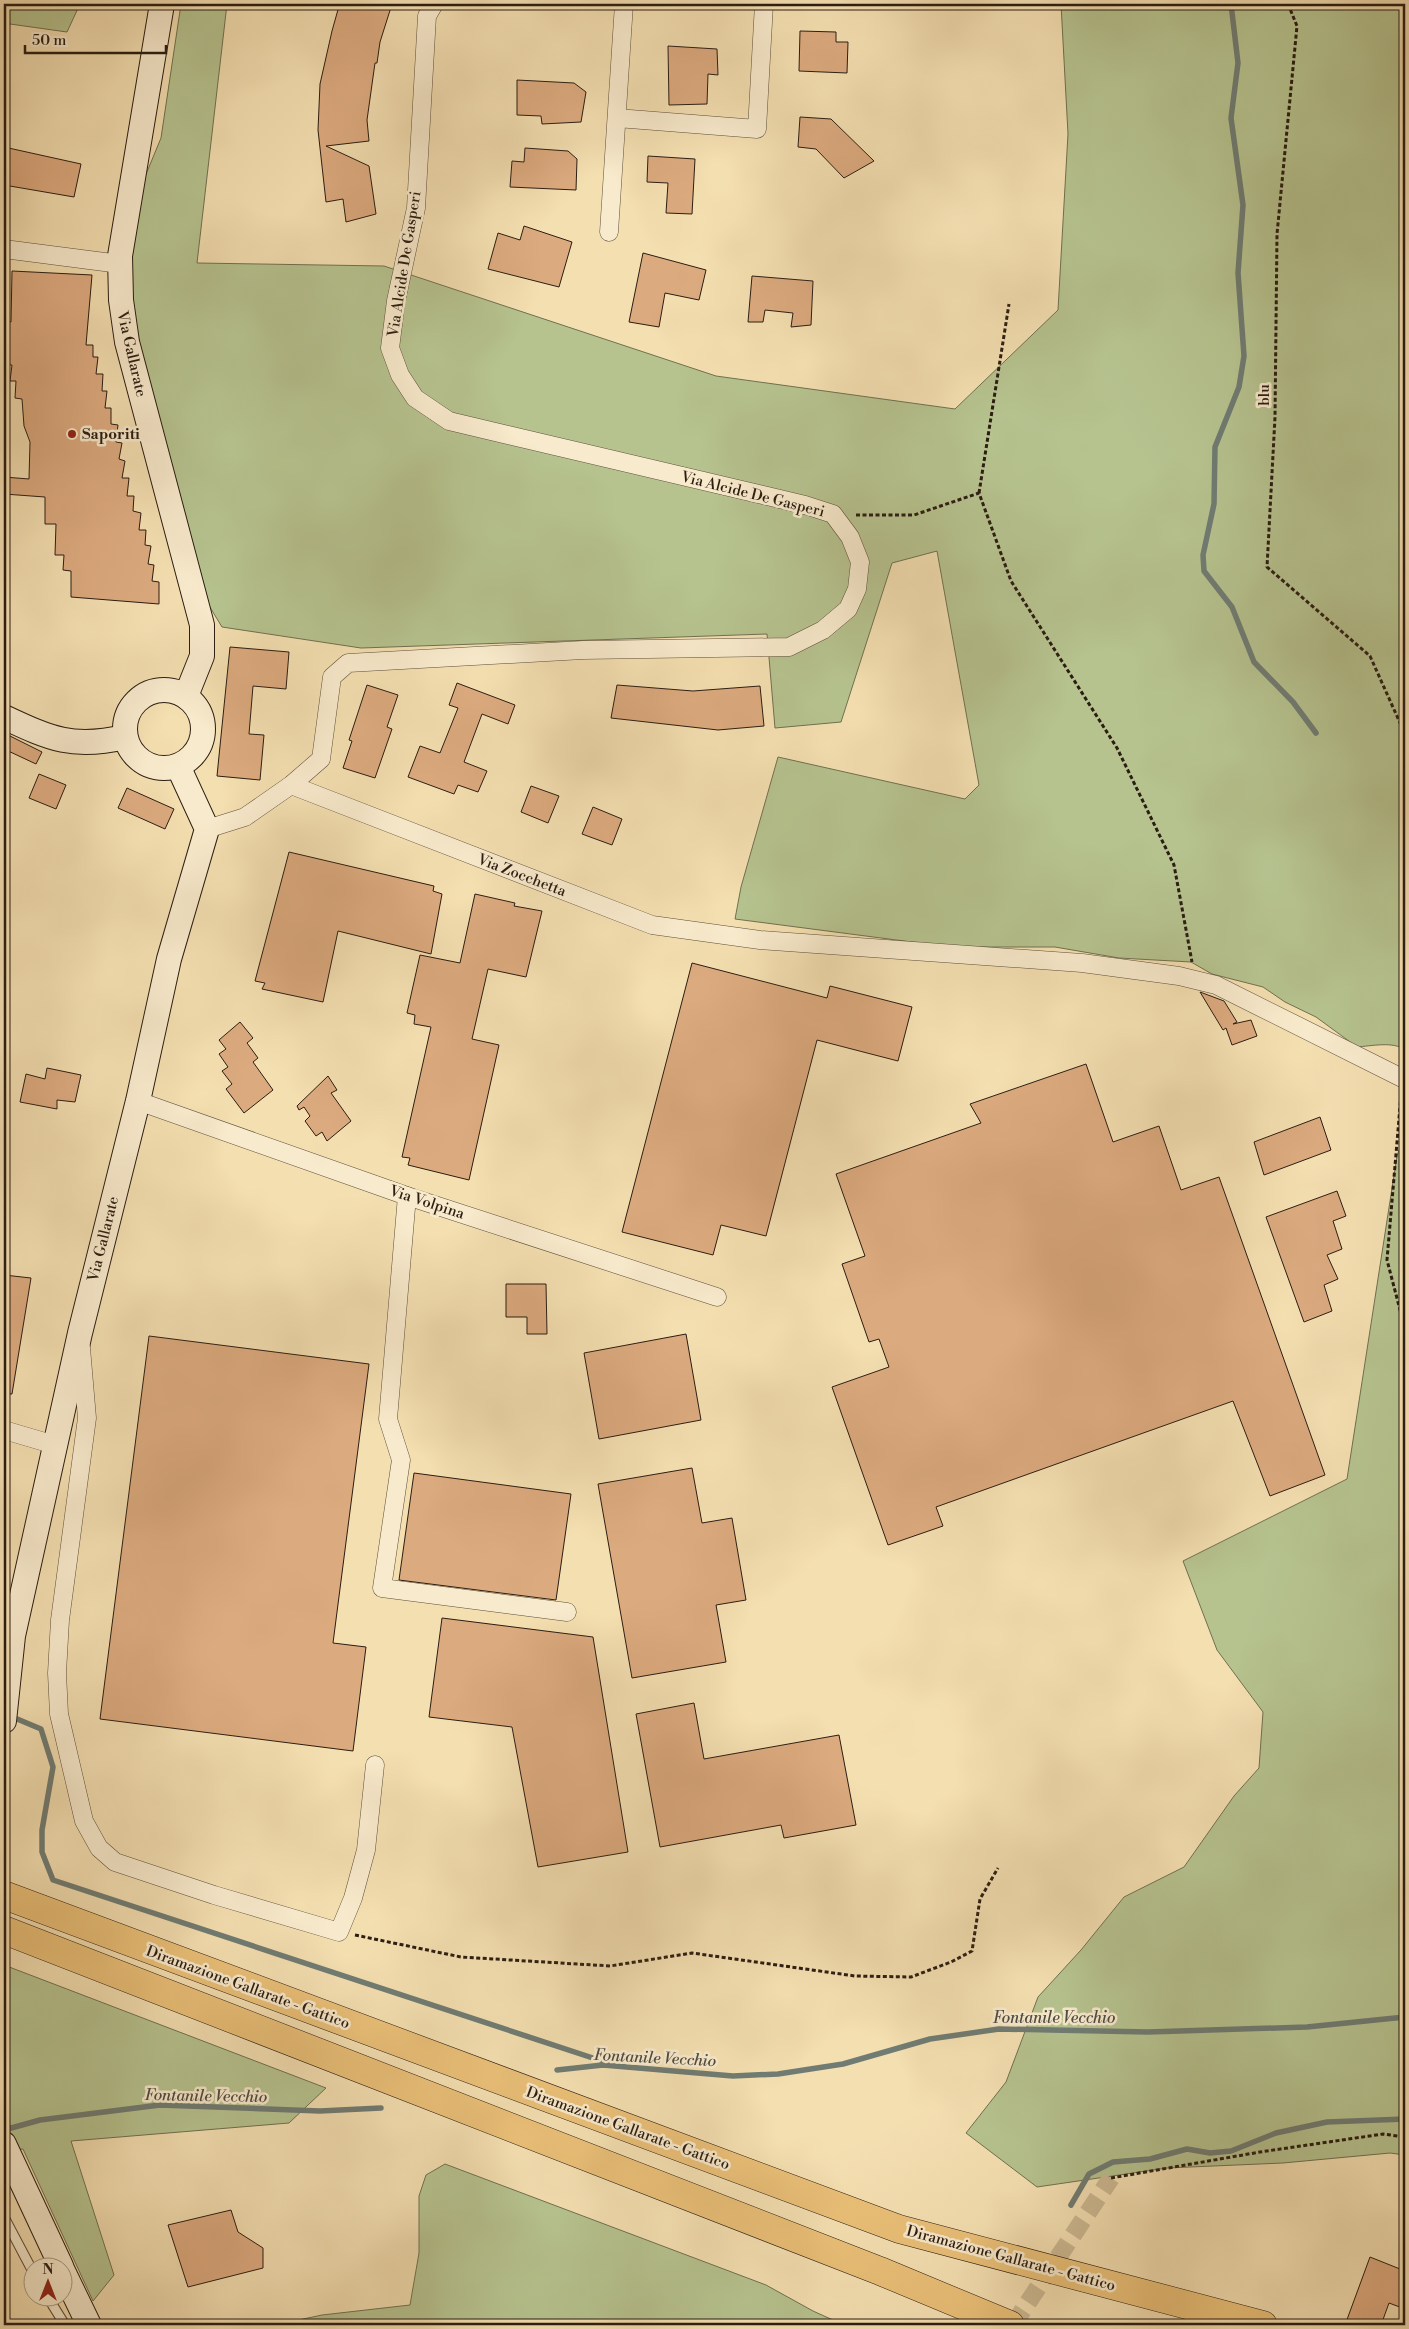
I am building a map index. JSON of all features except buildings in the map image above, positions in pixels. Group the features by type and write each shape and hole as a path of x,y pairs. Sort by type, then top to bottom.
{"highway":[{"name":"Diramazione Gallarate - Gattico","path":"4,1895 899,2229 1263,2325"},
{"path":"4,1930 880,2271 1010,2325"}],"main road":[{"name":"Via Gallarate","path":"162,4 120,264 121,300 126,342 202,625 202,656 186,696"},
{"path":"152,691 175,691 186,696 201,715 202,739 197,751 178,766 167,768 145,764 129,748 126,737 127,714 133,704 142,696 152,691"},
{"path":"4,717 43,735 74,743 126,737"},
{"path":"178,766 207,829"},
{"name":"Via Gallarate","path":"4,1721 13,1636 80,1334 138,1101 169,959 207,829"},
{"path":"5,2146 56,2256"},
{"path":"72,2289 89,2325"}],"street":[{"name":"Via Alcide De Gasperi","path":"207,829 245,817 291,785 321,759 332,677 348,663 583,650 789,647 823,630 848,609 857,589 860,562 850,537 833,514 805,505 449,421 415,398 400,375 390,348 396,301 416,208 427,16 434,4"},
{"path":"609,232 624,4"},
{"path":"617,118 756,129 764,4"},
{"path":"4,249 120,264"},
{"name":"Via Zocchetta","path":"291,785 652,925 760,940 1082,963 1195,980 1216,985 1402,1078"},
{"name":"Via Volpina","path":"138,1101 407,1196 717,1297"},
{"path":"407,1196 388,1419 401,1460 382,1588 567,1612"},
{"path":"80,1334 88,1418 60,1620 56,1673 59,1714 84,1821 99,1848 115,1862 214,1895 340,1932 353,1898 366,1850 376,1765"},
{"path":"4,1430 55,1445"}],"lane":[{"path":"4,2217 25,2256"},
{"path":"53,2306 65,2325"}],"path":[{"name":"blu","path":"1288,4 1297,26 1277,234 1275,417 1267,567 1370,656 1405,734"},
{"path":"1009,304 979,493 1011,581 1117,748 1174,865 1195,980"},
{"path":"833,514 914,515 979,493"},
{"path":"1402,1078 1387,1260 1405,1329"},
{"path":"340,1932 461,1957 610,1966 692,1953 855,1976 911,1978 950,1962 972,1950 980,1899 998,1868"},
{"path":"1111,2178 1260,2152 1382,2134 1405,2137"}],"green space":[{"path":"4,4 80,4 67,32 10,24 4,32"},
{"path":"181,4 227,4 197,263 384,266 716,376 955,409 1058,310 1068,134 1061,4 1405,4 1405,1050 1389,1045 1357,1047 1316,1017 1285,1002 1263,987 1212,974 1191,962 1119,958 1055,947 935,945 735,919 741,887 778,757 965,799 979,785 937,551 892,563 841,722 775,728 767,634 361,648 222,627 205,599 177,484 149,400 134,337 126,258 132,208 161,138"},
{"path":"1405,1132 1405,2155 1390,2153 1283,2163 1167,2168 1037,2187 966,2133 1006,2082 1038,1997 1081,1950 1124,1897 1184,1867 1234,1796 1259,1768 1263,1712 1217,1650 1183,1561 1347,1479 1397,1156"},
{"path":"4,1965 326,2088 289,2123 71,2141 114,2275 93,2301 23,2149 4,2151"},
{"path":"445,2164 766,2285 813,2311 844,2325 275,2325 322,2315 410,2305 419,2253 419,2196 426,2175"}],"waterway":[{"path":"1231,4 1238,63 1231,118 1243,205 1238,273 1244,356 1239,387 1215,447 1214,504 1203,555 1204,571 1232,607 1254,662 1293,702 1316,733"},
{"path":"10,1716 41,1729 53,1767 42,1830 42,1852 53,1880 611,2064"},
{"name":"Fontanile Vecchio","path":"557,2070 603,2065 733,2076 778,2074 843,2064 930,2039 999,2029 1148,2032 1307,2027 1405,2017"},
{"name":"Fontanile Vecchio","path":"4,2130 40,2120 160,2105 320,2111 381,2108"},
{"path":"1071,2205 1089,2174 1113,2162 1150,2159 1187,2149 1210,2153 1231,2151 1276,2133 1327,2122 1405,2119"}],"tunnel":[{"path":"1013,2325 1111,2178"}],"place":[{"name":"Saporiti","path":"72,434"}]}
